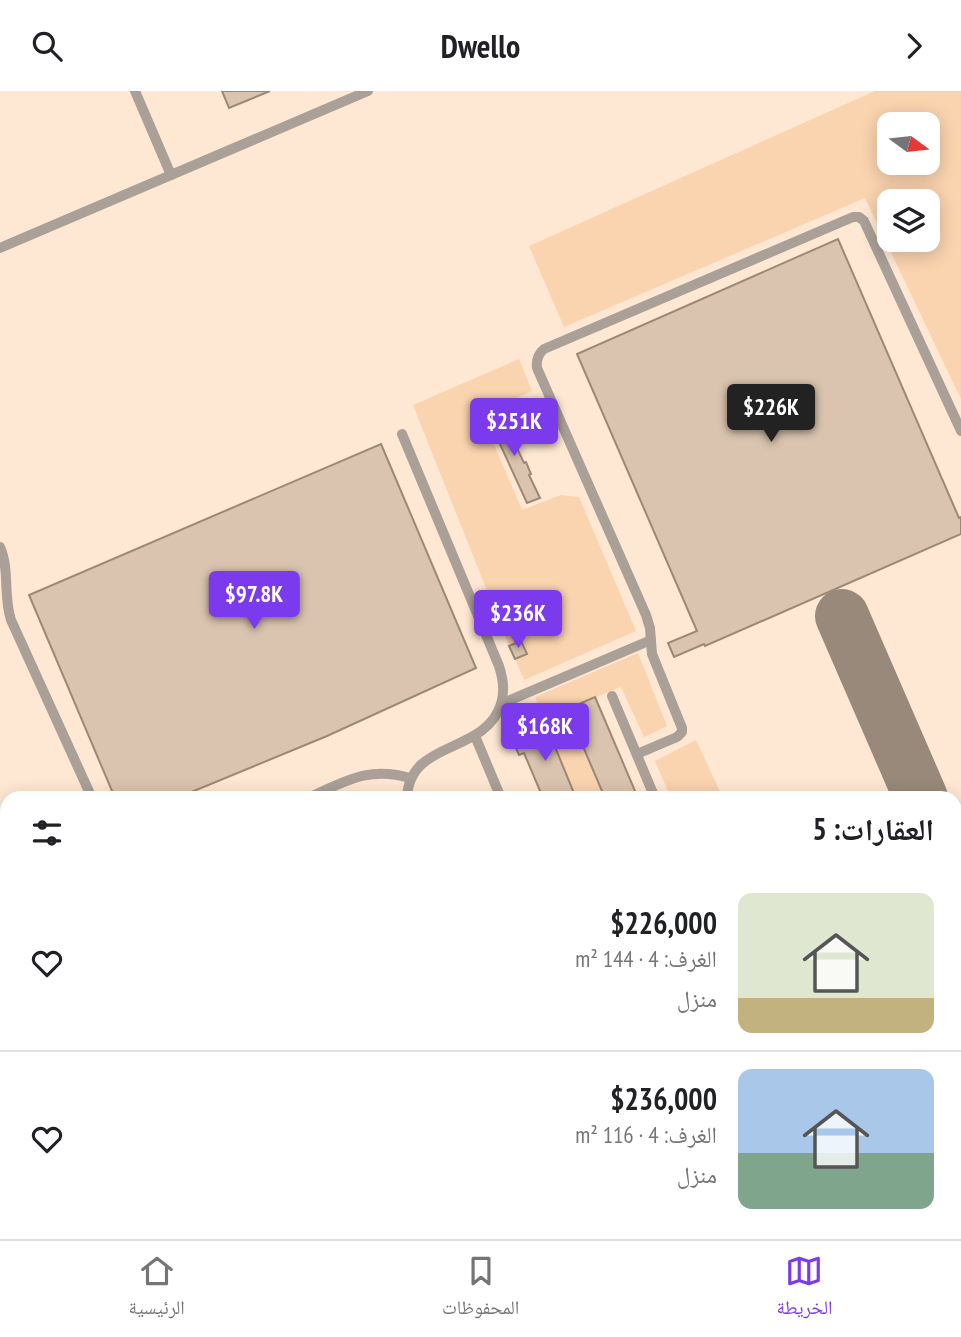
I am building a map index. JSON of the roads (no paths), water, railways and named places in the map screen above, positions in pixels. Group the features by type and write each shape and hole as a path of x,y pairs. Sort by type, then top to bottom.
{"lane":[{"path":"135,91 171,175"},
{"path":"0,248 368,91"},
{"path":"637,754 677,737 682,732 681,724 652,654 646,615 537,368 537,357 544,349 853,217 859,217 864,221 961,431"},
{"path":"402,434 499,666 503,688 493,720 485,729 424,761 410,778 408,791"},
{"path":"0,547 6,569 6,602 11,620 89,791"},
{"path":"500,704 650,640"},
{"path":"612,696 652,791"},
{"path":"475,736 498,791"},
{"path":"324,791 370,773 384,772 410,778"}]}
